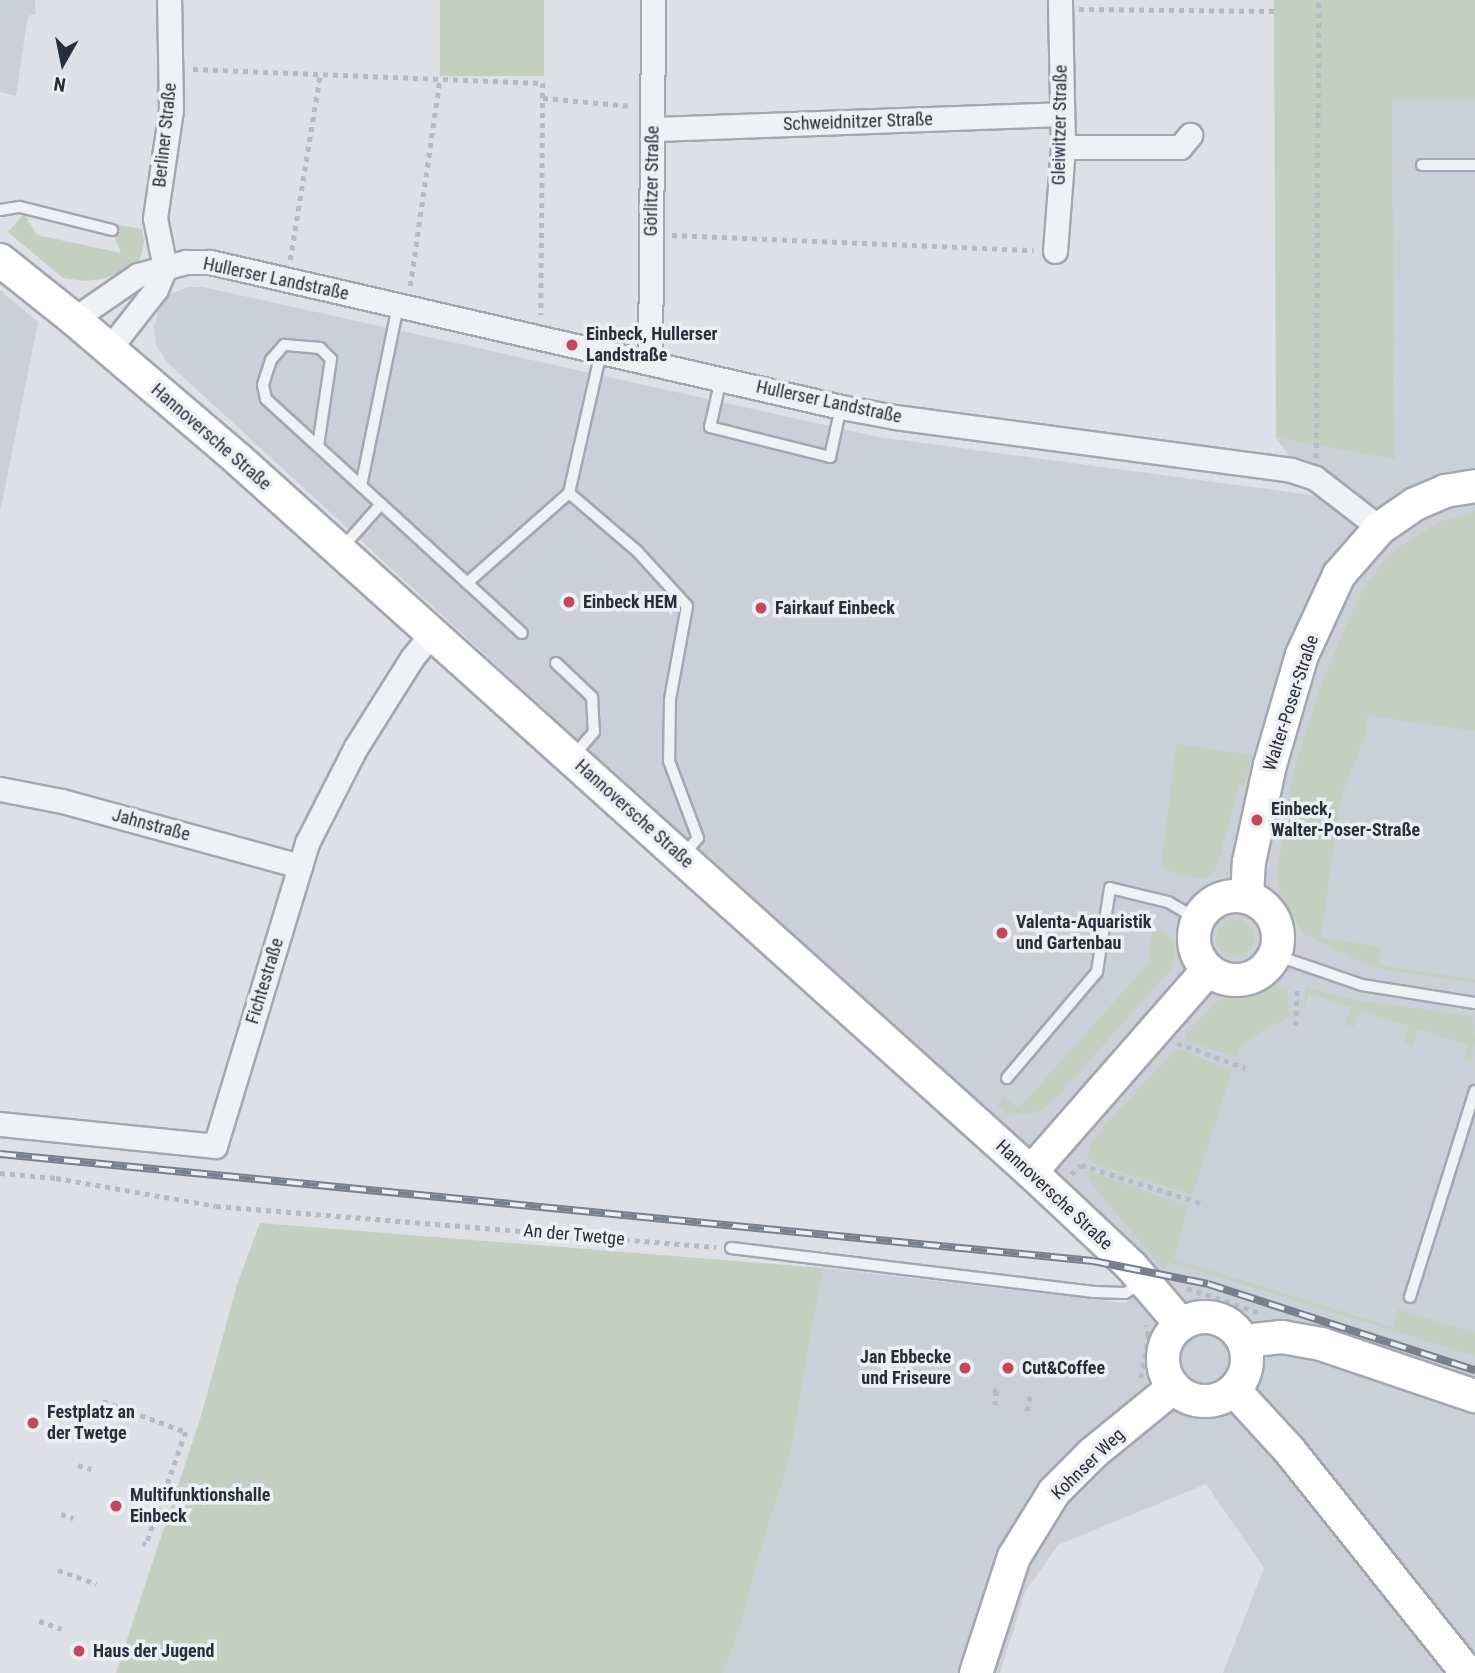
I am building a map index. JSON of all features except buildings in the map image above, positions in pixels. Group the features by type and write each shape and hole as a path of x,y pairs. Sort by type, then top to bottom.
{"main road":[{"name":"Hannoversche Straße","path":"0,260 74,318 340,550 1031,1172 1163,1302"},
{"path":"1380,528 1415,504 1445,491 1475,486"},
{"name":"Walter-Poser-Straße","path":"1247,897 1249,862 1257,820 1302,655 1339,575 1380,528"},
{"path":"1224,897 1247,897 1260,903 1277,926 1275,954 1258,975 1245,979 1219,977 1208,970 1195,951 1194,929 1198,919 1213,902 1224,897"},
{"path":"1031,1172 1208,970"},
{"path":"1163,1302 1198,1316 1216,1317 1233,1326 1244,1340 1247,1367 1230,1402"},
{"path":"1163,1302 1169,1335 1163,1349 1163,1366 1179,1399 1206,1401 1221,1398 1230,1402 1290,1451 1467,1673"},
{"path":"1244,1340 1282,1338 1321,1344 1475,1396"},
{"name":"Kohnser Weg","path":"976,1673 1014,1557 1054,1492 1093,1453 1179,1399"}],"street":[{"name":"Berliner Straße","path":"164,268 155,218 167,149 171,68 169,0"},
{"name":"Görlitzer Straße","path":"650,363 653,0"},
{"name":"Gleiwitzer Straße","path":"1055,251 1063,147 1060,4"},
{"name":"Schweidnitzer Straße","path":"654,119 1062,114"},
{"path":"1063,147 1180,147 1190,135"},
{"name":"Hullerser Landstraße","path":"74,318 138,275 186,262 210,262 841,407 895,417 1291,470 1315,478 1380,528"},
{"path":"110,349 156,289 164,268"},
{"name":"Fichtestraße","path":"0,1124 215,1146 307,842 356,747 412,658 432,633"},
{"name":"Jahnstraße","path":"0,789 62,801 300,866"}],"lane":[{"path":"1422,165 1475,165"},
{"path":"0,210 20,207 112,230"},
{"path":"361,486 403,306"},
{"path":"318,446 331,359 320,348 284,345 271,359 263,385 266,399 522,633"},
{"path":"467,583 569,493 601,352"},
{"path":"721,379 710,427 830,457 841,407"},
{"path":"569,493 637,551 687,606 670,700 669,761 698,838 681,857"},
{"path":"340,550 381,504"},
{"path":"556,663 592,697 594,732 571,758"},
{"path":"1007,1078 1097,972 1110,888 1168,902 1198,919"},
{"path":"1275,954 1362,985 1475,1003"},
{"path":"1410,1297 1475,1091"},
{"path":"731,1248 1094,1292 1125,1293 1163,1302"}],"path":[{"path":"1315,478 1318,0"},
{"path":"1060,4 1275,11"},
{"path":"171,68 543,83 540,338"},
{"path":"287,279 320,74"},
{"path":"403,306 440,79"},
{"path":"543,98 654,119"},
{"path":"650,234 1055,251"},
{"path":"1295,1026 1297,988"},
{"path":"1174,1042 1246,1068"},
{"path":"1081,1165 1204,1204"},
{"name":"An der Twetge","path":"0,1173 56,1178 216,1206 731,1248"},
{"path":"1163,1302 1183,1287 1262,1314"},
{"path":"993,1390 998,1391 995,1405"},
{"path":"1027,1411 1030,1395"},
{"path":"1179,1399 1230,1402"},
{"path":"103,1401 150,1421 186,1432 146,1545 142,1543"},
{"path":"78,1465 91,1469"},
{"path":"61,1514 73,1518"},
{"path":"58,1570 97,1584"},
{"path":"39,1621 62,1629"}],"shaded area":[{"path":"0,0 35,0 36,14 28,16 16,96 0,92"},
{"path":"1392,98 1475,100 1475,1673 1223,1673 1264,1568 1206,1484 1058,1545 1025,1592 1000,1673 723,1673 741,1625 759,1556 789,1461 823,1268 1126,1303 1158,1274 168,363 156,345 154,327 159,308 170,294 188,287 203,287 879,437 1318,496 1276,438 1395,458"},
{"path":"0,290 38,322 0,513"}],"green space":[{"path":"440,0 544,0 544,76 440,76"},
{"path":"1274,0 1475,0 1475,100 1392,99 1395,459 1276,438"},
{"path":"24,214 37,235 121,253 112,230 114,224 142,229 144,243 140,260 129,269 103,279 85,281 63,278 8,232"},
{"path":"1475,511 1475,731 1368,716 1365,735 1340,800 1321,938 1381,947 1379,965 1475,979 1475,983 1381,969 1349,957 1304,934 1280,893 1277,873 1293,773 1322,681 1357,601 1378,568 1395,550 1437,523"},
{"path":"1176,744 1252,755 1244,787 1239,786 1216,870 1205,879 1182,876 1161,868"},
{"path":"1235,919 1249,924 1254,938 1249,952 1235,957 1221,952 1216,938 1221,924"},
{"path":"1153,924 1174,941 1176,953 1171,969 1058,1096 1043,1109 1033,1113 1009,1113 997,1106 1004,1096 1019,1108 1148,964"},
{"path":"1266,987 1287,989 1289,1017 1242,1043 1237,1058 1185,1040 1185,1035 1215,1003 1228,996 1241,998"},
{"path":"1306,987 1355,1000 1473,1016 1475,1041 1472,1059 1463,1062 1468,1045 1418,1029 1413,1046 1404,1043 1409,1026 1360,1011 1354,1027 1346,1024 1351,1007 1309,994 1303,1011"},
{"path":"1176,1049 1233,1070 1192,1195 1094,1163 1087,1158 1091,1144 1103,1127"},
{"path":"1085,1170 1188,1206 1174,1259 1392,1327 1398,1309 1475,1333 1475,1356 1170,1262 1163,1269 1095,1188"},
{"path":"260,1223 823,1268 789,1461 759,1556 741,1625 723,1673 116,1673 201,1416 237,1285"}],"railway":[{"path":"0,1154 1093,1261 1208,1284 1475,1370"}],"place":[{"name":"Einbeck, Hullerser Landstraße","path":"572,345"},
{"name":"Einbeck HEM","path":"569,602"},
{"name":"Fairkauf Einbeck","path":"761,608"},
{"name":"Einbeck, Walter-Poser-Straße","path":"1257,820"},
{"name":"Valenta-Aquaristik und Gartenbau","path":"1002,933"},
{"name":"Jan Ebbecke und Friseure","path":"965,1368"},
{"name":"Cut&Coffee","path":"1008,1368"},
{"name":"Festplatz an der Twetge","path":"33,1423"},
{"name":"Multifunktionshalle Einbeck","path":"116,1506"},
{"name":"Haus der Jugend","path":"79,1651"}]}
